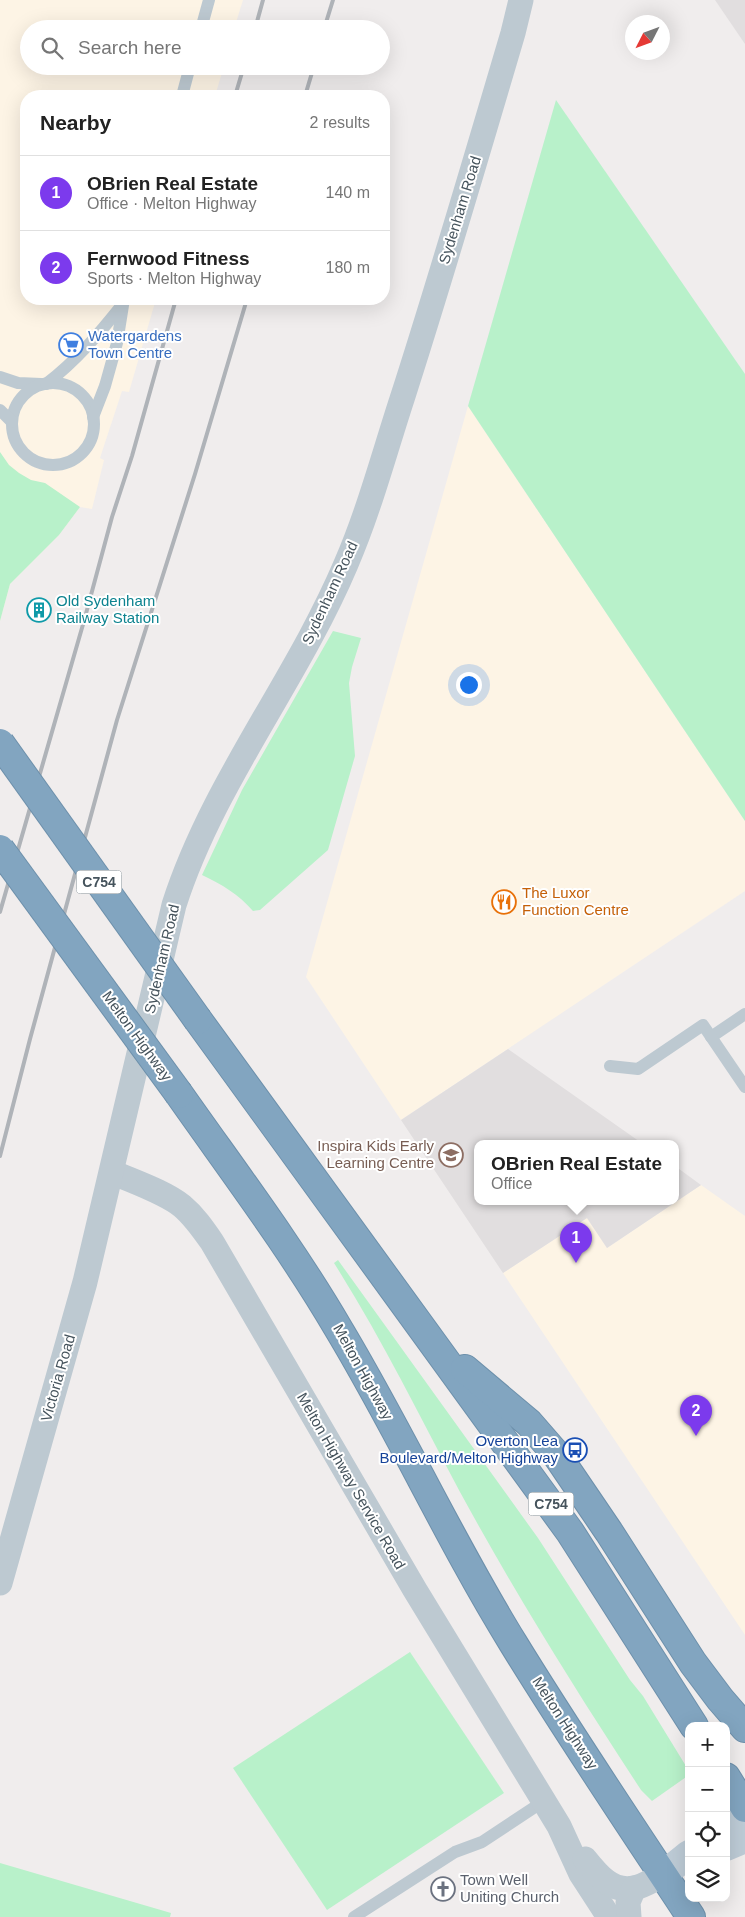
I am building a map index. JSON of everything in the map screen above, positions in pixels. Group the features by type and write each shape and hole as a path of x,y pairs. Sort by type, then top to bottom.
{"highway":[{"name":"C754","path":"0,743 198,1020 570,1532 691,1722"},
{"name":"Melton Highway","path":"0,850 245,1185 319,1297 363,1371 434,1503 513,1642 691,1917"},
{"path":"431,1340 529,1423 556,1454 609,1532 693,1663 745,1728"},
{"path":"730,1784 745,1809"}],"street":[{"name":"Sydenham Road","path":"112,1172 174,905 183,876 194,849 222,793 329,604 360,530 419,346 513,33 521,0"},
{"name":"Victoria Road","path":"0,1583 69,1340 112,1172"},
{"name":"Melton Highway Service Road","path":"112,1172 143,1185 181,1205 197,1220 212,1242 415,1590 544,1801 581,1874 609,1917"},
{"path":"730,1821 745,1809"},
{"name":"Melton Highway Service Road","path":"558,1826 607,1883 617,1887 634,1888"},
{"path":"730,1845 745,1839"},
{"path":"663,1875 685,1857"},
{"path":"629,1917 628,1902 634,1888 685,1866"}],"lane":[{"path":"203,20 209,0"},
{"path":"184,90 188,75"},
{"path":"0,377 18,383 44,384 59,383 76,391 89,405 93,417 94,431 89,444 81,455 70,462 56,465 42,464 30,458 20,448 13,436 12,422 14,410 21,398 30,390 44,384 66,369 82,353 121,305"},
{"path":"93,417 118,343 123,305"},
{"path":"0,410 12,422"},
{"path":"711,1037 745,1014"},
{"path":"610,1066 638,1069 703,1026 745,1087"},
{"path":"354,1917 455,1852 482,1842 544,1801"}],"shaded area":[{"name":"Watergardens Town Centre","path":"0,0 243,0 237,20 20,20 20,75 221,75 217,90 20,90 20,305 154,305 129,392 122,391 100,458 104,460 92,509 80,507 59,535 10,584 0,621"},
{"path":"715,0 745,0 745,44"},
{"path":"468,406 745,821 745,891 401,1120 306,977"},
{"name":"Inspira Kids Early Learning Centre","path":"508,1049 637,1140 474,1140 474,1205 671,1205 607,1248 587,1218 503,1273 401,1120"},
{"name":"Inspira Kids Early Learning Centre","path":"679,1169 701,1185 679,1200"},
{"path":"701,1185 745,1216 745,1635 503,1273 587,1218 607,1248 671,1205 679,1205 679,1200"}],"green space":[{"path":"556,100 745,374 745,821 468,406"},
{"path":"0,452 9,465 19,473 31,480 45,483 80,507 59,535 10,584 0,621"},
{"path":"333,631 361,638 349,683 355,756 328,850 260,910 253,911 230,890 202,875 242,790"},
{"path":"338,1260 538,1538 630,1680 643,1696 685,1764 685,1778 652,1801 641,1790 594,1717 503,1568 460,1492 384,1348 334,1263"},
{"path":"410,1652 504,1793 327,1910 233,1768"},
{"path":"0,1863 171,1913 170,1917 0,1917"}],"railway":[{"path":"257,20 263,0"},
{"path":"327,20 333,0"},
{"path":"237,90 241,75"},
{"path":"307,90 311,75"},
{"path":"0,912 174,305"},
{"path":"0,1156 117,720 195,474 245,305"}],"place":[{"name":"Watergardens Town Centre","path":"71,345"},
{"name":"Old Sydenham Railway Station","path":"39,610"},
{"name":"The Luxor Function Centre","path":"504,902"},
{"name":"Inspira Kids Early Learning Centre","path":"451,1155"},
{"name":"OBrien Real Estate","path":"576,1263"},
{"name":"Fernwood Fitness","path":"696,1436"},
{"name":"Overton Lea Boulevard/Melton Highway","path":"575,1450"},
{"name":"Town Well Uniting Church","path":"443,1889"}]}
